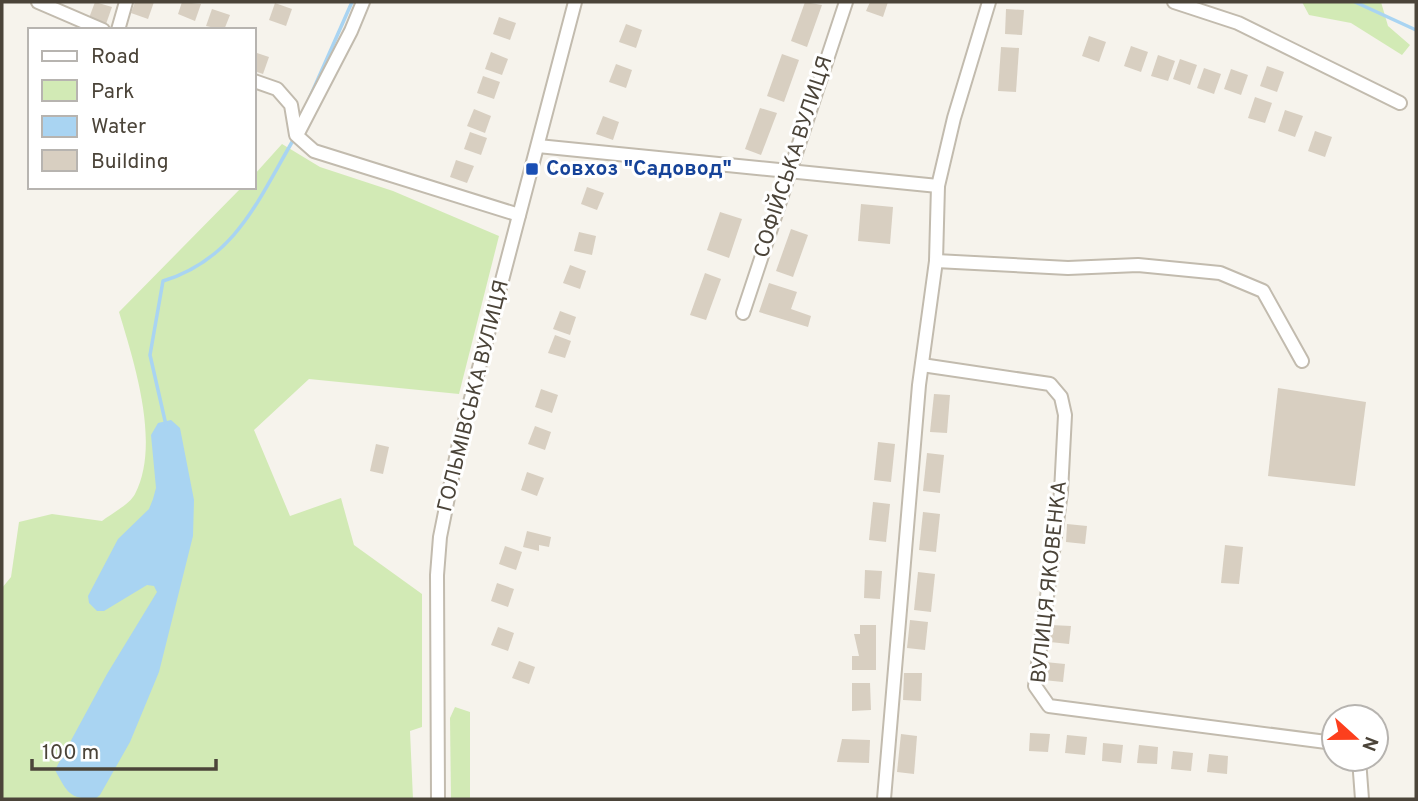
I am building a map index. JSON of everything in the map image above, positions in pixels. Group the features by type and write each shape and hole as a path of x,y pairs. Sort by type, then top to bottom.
{"street":[{"path":"38,2 98,28"},
{"path":"119,28 126,2"},
{"path":"296,135 351,31 363,2"},
{"name":"ГОЛЬМІВСЬКА ВУЛИЦЯ","path":"438,799 437,575 440,537 458,448 575,2"},
{"name":"СОФІЙСЬКА ВУЛИЦЯ","path":"743,313 787,172 846,2"},
{"path":"884,799 922,365 936,261 939,186 954,118 989,2"},
{"path":"1174,2 1238,23 1400,103"},
{"path":"256,82 277,89 290,105 296,135 314,151 519,215"},
{"path":"538,146 939,186"},
{"path":"936,261 1068,268 1138,265 1220,273 1263,291 1302,361"},
{"name":"ВУЛИЦЯ ЯКОВЕНКА","path":"922,365 1050,384 1060,397 1065,415 1061,492 1035,686 1049,706 1320,741"},
{"path":"1360,773 1362,799"}],"green space":[{"path":"1302,2 1381,2 1388,26 1410,45 1402,55 1351,23 1309,15"},
{"path":"282,144 320,167 393,191 499,236 459,394 309,379 254,430 290,516 341,498 354,545 422,594 422,727 410,731 413,799 2,799 2,588 11,577 19,522 52,514 102,521 133,498 142,474 146,452 145,428 138,378 119,312 240,189 256,189 256,173"},
{"path":"455,707 470,712 470,799 451,799 450,718"}],"water":[{"path":"171,420 180,428 194,500 193,536 159,672 130,742 100,795 95,799 79,798 66,789 55,770 107,674 157,592 154,586 147,585 104,611 97,611 89,603 88,596 118,539 149,509 156,488 151,435 158,423"}],"building":[{"path":"95,2 112,7 106,24 89,18"},
{"path":"135,2 154,2 148,19 131,13"},
{"path":"182,2 201,4 195,21 178,14"},
{"path":"805,2 822,5 807,47 791,41"},
{"path":"870,2 888,2 883,17 866,11"},
{"path":"275,3 292,9 286,26 269,20"},
{"path":"212,9 230,15 225,28 206,26"},
{"path":"1006,9 1024,10 1022,35 1005,34"},
{"path":"499,17 516,23 510,40 493,34"},
{"path":"626,24 642,30 636,48 619,42"},
{"path":"1089,36 1106,42 1099,62 1082,56"},
{"path":"1131,46 1148,52 1141,72 1124,66"},
{"path":"1001,47 1019,48 1016,92 998,91"},
{"path":"491,52 508,59 502,75 485,69"},
{"path":"256,53 269,57 263,74 256,72"},
{"path":"782,54 799,60 784,102 767,96"},
{"path":"1158,55 1175,61 1168,81 1151,76"},
{"path":"1180,59 1197,65 1190,85 1173,79"},
{"path":"616,64 632,70 626,88 609,82"},
{"path":"1267,66 1284,72 1277,92 1260,86"},
{"path":"1204,68 1221,74 1214,94 1197,88"},
{"path":"1231,69 1248,75 1241,95 1224,89"},
{"path":"483,76 500,82 494,99 477,93"},
{"path":"1255,97 1272,103 1265,123 1248,118"},
{"path":"760,108 777,113 761,155 745,149"},
{"path":"474,109 491,116 485,133 467,126"},
{"path":"1285,110 1303,116 1295,137 1278,131"},
{"path":"603,116 619,122 613,140 596,134"},
{"path":"1315,131 1332,137 1325,157 1308,151"},
{"path":"470,132 487,138 481,155 464,149"},
{"path":"456,160 474,166 467,183 450,177"},
{"path":"587,187 604,193 597,210 581,204"},
{"path":"861,204 893,207 890,244 858,241"},
{"path":"720,212 742,219 729,258 707,250"},
{"path":"791,229 808,235 793,277 776,271"},
{"path":"579,232 596,236 592,255 574,251"},
{"path":"570,265 586,271 580,289 563,283"},
{"path":"705,273 721,279 706,320 690,315"},
{"path":"769,283 797,292 791,309 811,316 808,327 759,312"},
{"path":"560,311 576,317 570,335 553,329"},
{"path":"555,335 571,341 565,358 548,353"},
{"path":"1278,388 1366,402 1355,486 1268,476"},
{"path":"541,389 558,395 552,413 535,407"},
{"path":"934,394 950,395 947,433 930,432"},
{"path":"535,426 551,432 545,450 528,444"},
{"path":"878,442 895,444 891,482 874,480"},
{"path":"376,444 389,447 383,474 370,471"},
{"path":"927,453 944,455 940,493 923,491"},
{"path":"527,472 544,478 537,496 521,490"},
{"path":"873,502 890,504 886,542 869,540"},
{"path":"923,512 940,514 936,552 919,550"},
{"path":"1067,524 1087,526 1085,544 1066,542"},
{"path":"527,531 551,537 549,547 539,545 539,551 523,547"},
{"path":"1225,545 1243,547 1239,584 1221,583"},
{"path":"505,546 522,552 516,570 499,564"},
{"path":"865,570 882,571 880,599 864,598"},
{"path":"918,572 935,574 931,612 914,610"},
{"path":"497,583 514,589 508,607 491,601"},
{"path":"910,620 928,622 925,650 907,648"},
{"path":"860,625 876,625 876,670 852,670 852,656 859,656 854,634 860,634"},
{"path":"1051,625 1071,626 1069,644 1050,642"},
{"path":"498,627 514,633 508,651 491,645"},
{"path":"519,661 535,667 529,684 512,678"},
{"path":"1045,662 1065,664 1063,682 1043,680"},
{"path":"904,673 922,673 921,701 903,700"},
{"path":"852,683 870,683 871,710 852,711"},
{"path":"1030,733 1050,734 1048,752 1029,751"},
{"path":"901,734 917,736 914,774 897,772"},
{"path":"1067,735 1087,737 1085,755 1065,753"},
{"path":"842,739 870,740 869,763 837,762"},
{"path":"1103,743 1123,745 1121,763 1102,761"},
{"path":"1139,745 1158,747 1157,764 1137,763"},
{"path":"1173,751 1193,753 1191,771 1171,769"},
{"path":"1209,754 1228,756 1227,774 1207,772"}],"waterway":[{"path":"306,106 352,2"},
{"path":"1355,2 1416,30"},
{"path":"166,425 150,355 163,281 188,271 227,242 257,204 295,137"}],"place":[{"name":"Совхоз \"Садовод\"","path":"532,169"}]}
